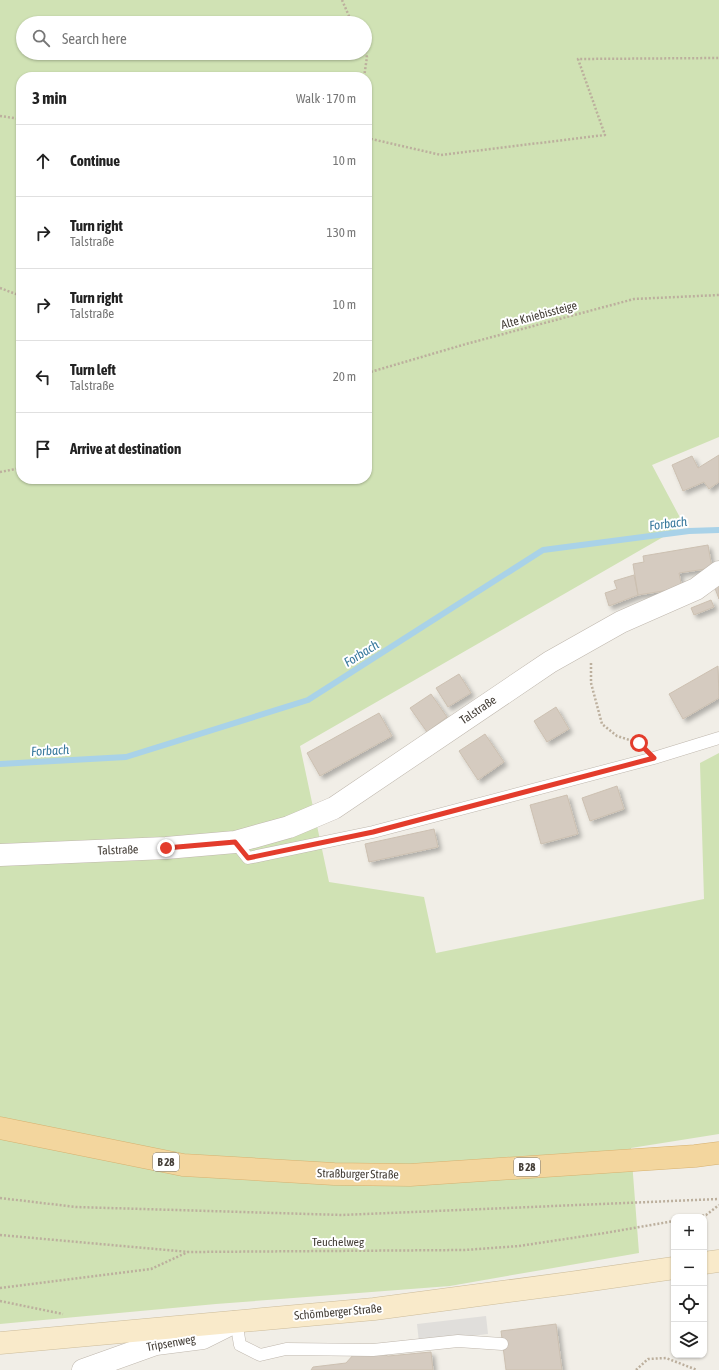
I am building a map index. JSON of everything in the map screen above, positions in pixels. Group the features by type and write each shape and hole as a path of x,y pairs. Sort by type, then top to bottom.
{"main road":[{"name":"Straßburger Straße","path":"0,1128 183,1165 334,1174 410,1175 687,1156 719,1152"},
{"path":"707,1263 719,1261"},
{"name":"Schömberger Straße","path":"0,1343 374,1309 671,1268"}],"street":[{"name":"Talstraße","path":"0,855 166,848 235,842 290,828 334,808 550,662 621,622 696,589 719,572"},
{"name":"Tripsenweg","path":"83,1370 156,1344 203,1338 236,1321"}],"lane":[{"path":"235,842 248,858 373,832 654,758 719,738"},
{"path":"236,1321 240,1345 260,1355 286,1349 373,1350 458,1341 502,1344"}],"path":[{"path":"342,0 349,16"},
{"path":"372,139 441,155 605,135 578,59 719,58"},
{"path":"365,72 367,60"},
{"path":"0,116 16,118"},
{"path":"0,288 16,294"},
{"name":"Alte Kniebissteige","path":"372,372 466,344 634,299 719,295"},
{"path":"0,472 16,469"},
{"path":"591,639 591,683 602,724 617,736 639,743 654,758"},
{"path":"0,1198 76,1207 342,1215 719,1199"},
{"path":"707,1214 719,1205"},
{"name":"Teuchelweg","path":"0,1235 189,1252 465,1250 519,1246 606,1233 671,1221"},
{"path":"0,1288 151,1269 189,1252"},
{"path":"636,1370 648,1359 666,1358 696,1370"}],"green space":[{"path":"0,0 719,0 719,437 652,465 684,525 300,746 329,882 424,897 436,953 704,899 700,763 719,753 719,1134 631,1148 639,1253 450,1286 216,1304 0,1324"}],"shaded area":[{"path":"486,1316 488,1334 419,1342 417,1324"}],"building":[{"path":"719,455 719,482 709,489 704,482 683,491 672,465 692,456 698,468"},
{"path":"708,545 712,568 679,573 682,588 638,595 633,564 644,562 643,556"},
{"path":"634,575 638,595 609,606 605,593 617,589 614,581"},
{"path":"719,581 719,599 713,583"},
{"path":"711,600 714,607 694,615 691,608"},
{"path":"718,666 719,698 683,719 669,694"},
{"path":"459,674 471,693 448,707 436,688"},
{"path":"431,694 447,717 427,732 410,708"},
{"path":"556,707 569,729 547,742 534,721"},
{"path":"379,713 392,736 320,776 307,753"},
{"path":"485,734 504,762 478,780 459,751"},
{"path":"617,786 624,809 590,821 582,798"},
{"path":"567,795 578,834 541,844 530,805"},
{"path":"434,829 438,847 369,862 365,844"},
{"path":"556,1324 562,1370 506,1370 501,1331"},
{"path":"373,1351 388,1356 431,1352 433,1370 311,1370 313,1367 346,1363 354,1354"}],"waterway":[{"name":"Forbach","path":"0,764 126,757 308,700 543,550 689,531 719,530"}],"route":[{"path":"166,848 235,842 248,858 373,832 654,758 639,743"}]}
